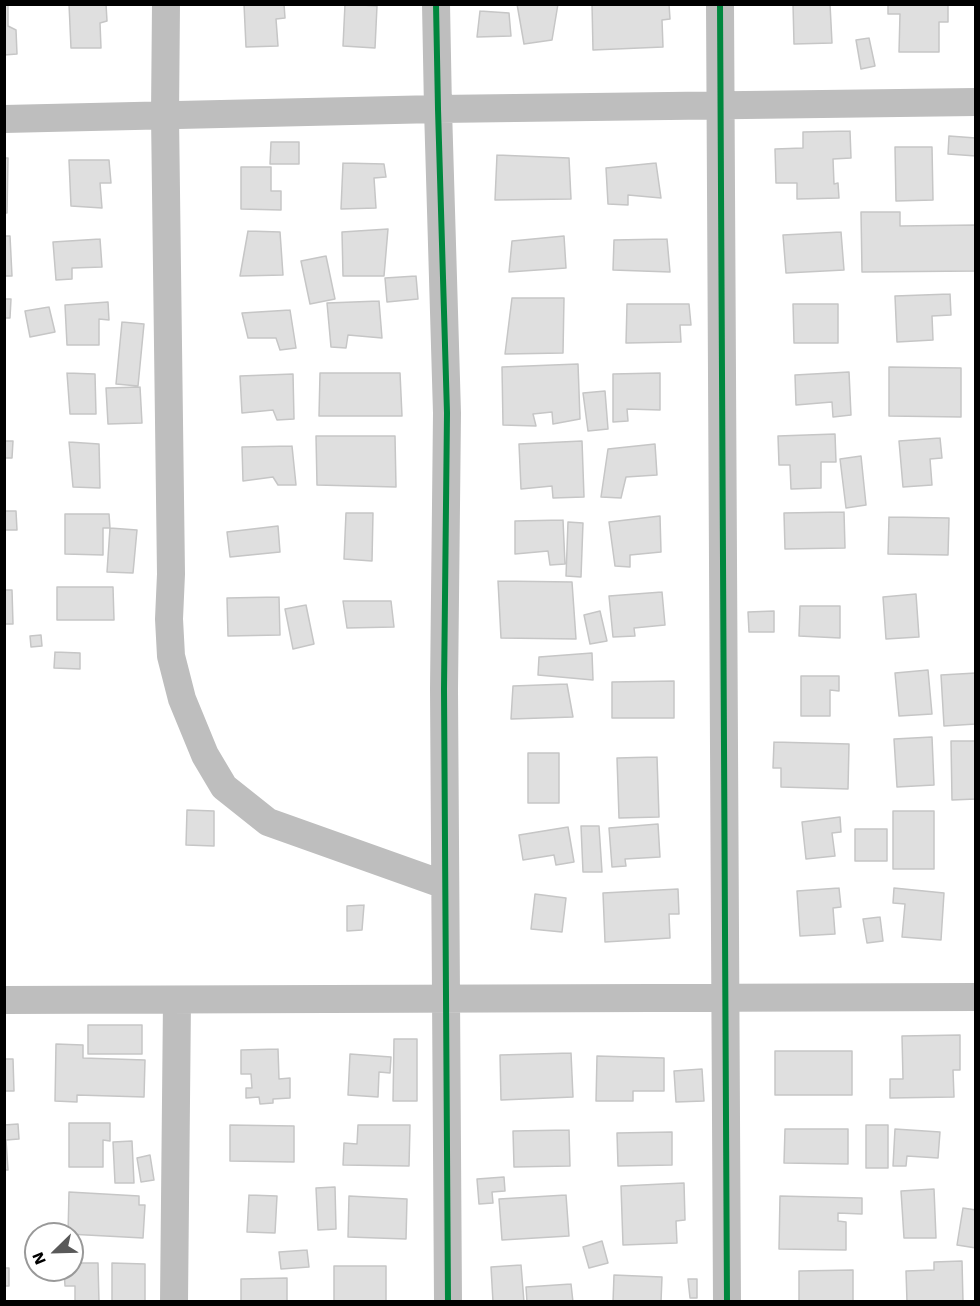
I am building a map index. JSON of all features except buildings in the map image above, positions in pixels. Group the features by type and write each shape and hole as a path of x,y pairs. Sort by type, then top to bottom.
{"street":[{"path":"166,4 165,115 171,574 169,619 171,656 182,699 205,755 224,788 268,822 445,885"},
{"path":"436,4 447,412 444,689 448,1302"},
{"path":"720,4 728,1302"},
{"path":"4,119 721,104 975,102"},
{"path":"4,1000 975,997"},
{"path":"174,1302 177,1000"}],"cycle path":[{"path":"436,4 447,413 444,689 448,1302"},
{"path":"720,4 727,1302"}]}
